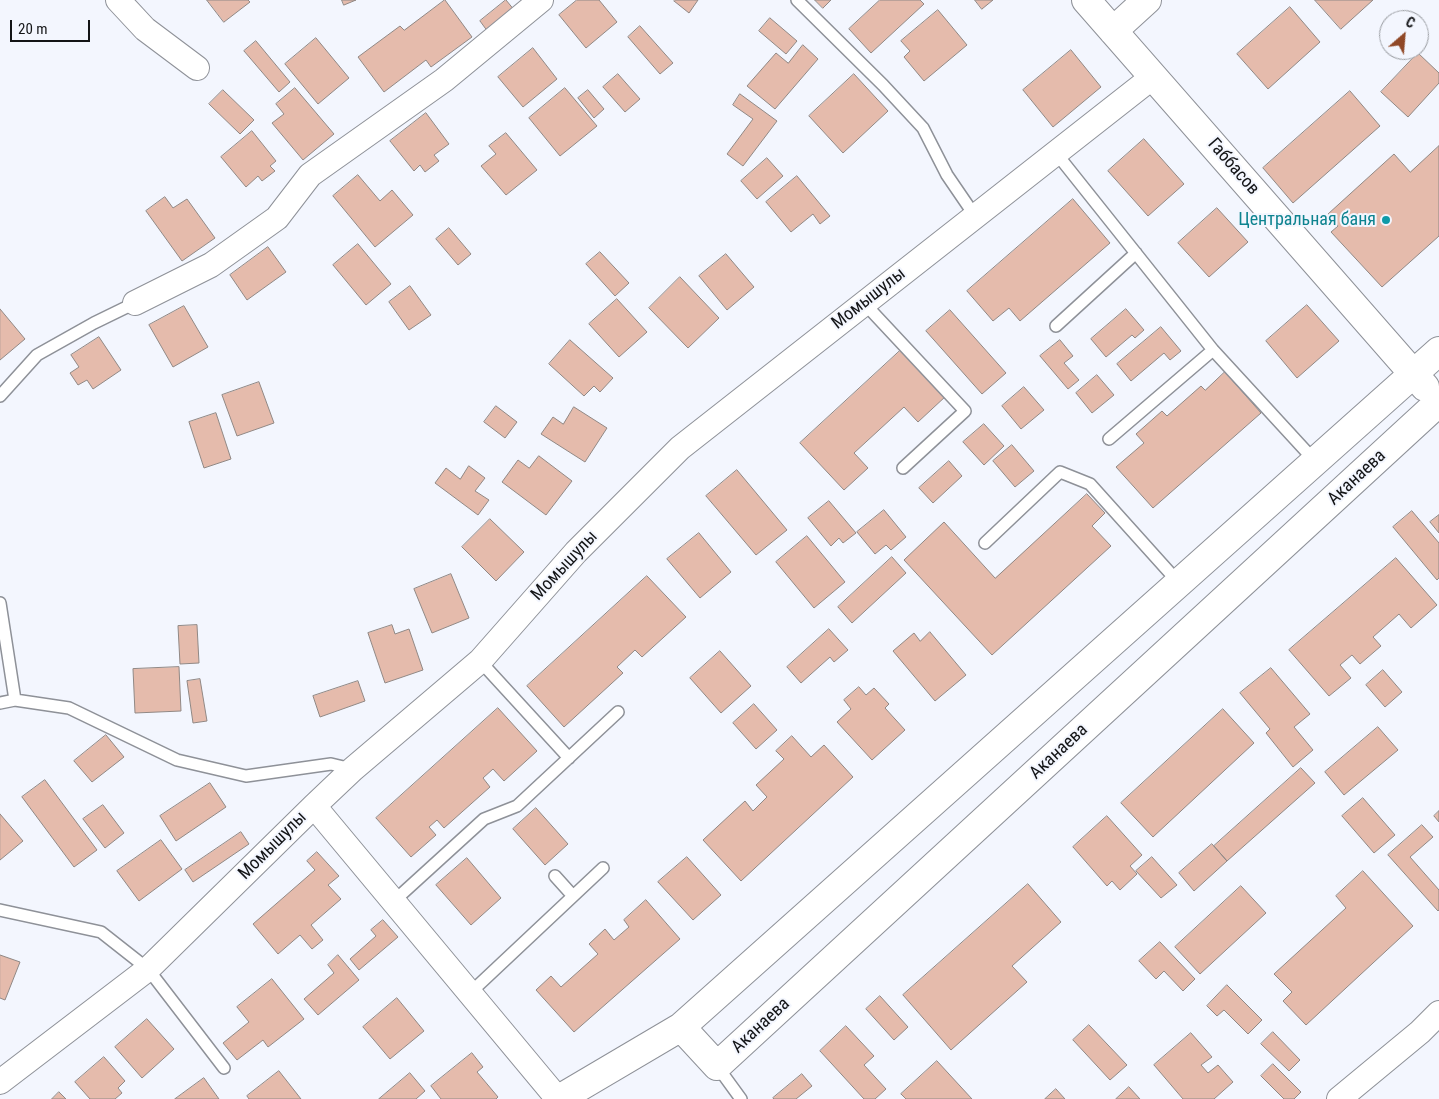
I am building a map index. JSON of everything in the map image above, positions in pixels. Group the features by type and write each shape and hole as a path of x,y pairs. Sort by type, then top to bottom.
{"street":[{"path":"118,0 145,29 197,68"},
{"path":"135,303 211,265 277,218 310,175 444,80 541,0"},
{"name":"Габбасов","path":"1086,0 1439,402"},
{"path":"1114,31 1147,0"},
{"name":"Момышулы","path":"0,1082 148,969 353,769 480,661 576,552 680,448 1154,76"},
{"path":"314,806 558,1099 681,1027 1439,351"},
{"name":"Аканаева","path":"681,1027 718,1066 1439,402"},
{"path":"1339,1099 1420,1032 1439,1013"}],"lane":[{"path":"798,0 923,128 946,175 975,216"},
{"path":"1056,153 1213,350 1315,461"},
{"path":"1056,326 1136,253"},
{"path":"0,396 37,356 94,323 135,303"},
{"path":"864,303 965,411 903,468"},
{"path":"1109,439 1213,350"},
{"path":"985,542 1060,472 1090,484 1179,583"},
{"path":"0,603 15,700"},
{"path":"480,661 569,758"},
{"path":"0,703 15,700 69,708 177,760 246,776 331,764 353,769"},
{"path":"394,901 484,819 518,806 618,712"},
{"path":"470,993 603,868"},
{"path":"555,876 574,896"},
{"path":"0,910 101,932 148,969 224,1068"},
{"path":"718,1066 741,1099"}],"building":[{"path":"207,0 248,0 250,2 224,22"},
{"path":"342,0 356,0 344,5"},
{"path":"445,0 472,37 431,67 426,60 384,92 358,57 400,26 404,30"},
{"path":"506,0 515,11 488,32 480,21"},
{"path":"577,0 599,0 617,22 586,48 559,15"},
{"path":"675,0 698,0 689,13"},
{"path":"815,0 831,0 823,8"},
{"path":"880,0 920,0 924,4 871,53 849,29"},
{"path":"975,0 993,0 982,9"},
{"path":"1315,0 1373,0 1341,29"},
{"path":"1290,7 1320,42 1268,89 1237,54"},
{"path":"938,10 967,45 924,81 904,57 910,51 901,41"},
{"path":"770,18 797,41 786,54 759,31"},
{"path":"640,26 673,63 660,74 628,37"},
{"path":"316,38 349,78 318,104 285,64"},
{"path":"256,41 290,82 279,92 244,51"},
{"path":"803,45 818,59 775,109 747,86 776,53 788,63"},
{"path":"533,48 557,79 523,107 498,77"},
{"path":"1071,50 1101,87 1053,127 1023,90"},
{"path":"1411,60 1425,60 1439,73 1439,83 1408,117 1381,92"},
{"path":"618,74 640,99 625,112 603,87"},
{"path":"854,74 888,111 843,153 809,116"},
{"path":"295,88 334,134 303,160 272,123 284,114 276,104"},
{"path":"565,88 597,126 560,156 529,118"},
{"path":"223,90 254,120 240,134 209,104"},
{"path":"588,90 604,109 594,118 578,98"},
{"path":"1350,91 1380,126 1293,203 1263,168"},
{"path":"740,94 777,121 743,166 727,154 753,119 733,105"},
{"path":"426,113 449,144 434,155 439,161 425,172 420,165 414,171 390,141"},
{"path":"252,131 276,161 270,166 275,171 262,181 258,176 246,187 221,157"},
{"path":"506,133 537,170 506,195 481,166 496,154 489,146"},
{"path":"1144,139 1184,184 1148,216 1108,171"},
{"name":"Центральная баня","path":"1439,146 1439,236 1382,287 1331,232 1338,226 1328,214 1394,154 1410,172"},
{"path":"767,158 783,176 757,199 741,181"},
{"path":"358,175 380,201 392,190 413,215 375,247 333,196"},
{"path":"797,176 830,216 820,224 813,214 791,232 766,202"},
{"path":"165,197 173,208 187,199 215,238 182,261 146,211"},
{"path":"1073,199 1110,243 1020,321 1009,308 993,321 967,291"},
{"path":"1217,208 1248,242 1209,277 1178,243"},
{"path":"449,228 471,254 458,265 436,239"},
{"path":"358,244 391,284 366,305 333,265"},
{"path":"268,247 286,272 247,300 230,275"},
{"path":"600,252 629,283 615,296 586,264"},
{"path":"726,254 754,287 727,310 699,276"},
{"path":"680,277 719,318 688,348 649,308"},
{"path":"410,286 431,315 409,330 389,302"},
{"path":"617,299 647,332 619,357 589,324"},
{"path":"1307,305 1339,341 1297,378 1266,341"},
{"path":"184,306 208,347 173,367 149,325"},
{"path":"0,309 25,339 0,360"},
{"path":"1126,309 1144,330 1135,338 1132,335 1106,357 1091,339"},
{"path":"950,310 1006,373 982,394 926,331"},
{"path":"1161,327 1181,351 1170,360 1164,353 1131,381 1117,364"},
{"path":"99,337 121,370 93,389 87,380 78,385 70,373 79,367 71,355"},
{"path":"570,340 613,378 600,392 594,386 584,396 549,364"},
{"path":"1060,340 1073,356 1064,363 1079,380 1068,389 1040,356"},
{"path":"902,349 946,396 918,422 904,407 854,453 868,468 844,490 800,443"},
{"path":"1225,372 1261,413 1153,508 1116,467 1144,443 1136,434 1162,411 1167,416 1201,386 1205,390"},
{"path":"1097,375 1114,395 1092,413 1076,393"},
{"path":"259,382 274,423 237,436 222,395"},
{"path":"1024,387 1044,410 1021,429 1002,406"},
{"path":"496,406 517,422 505,438 484,422"},
{"path":"574,407 607,428 585,462 541,434 553,417 563,424"},
{"path":"216,413 231,459 204,468 189,422"},
{"path":"984,424 1004,446 984,465 963,442"},
{"path":"1012,445 1034,471 1015,487 993,461"},
{"path":"539,456 572,481 546,515 502,482 518,460 529,468"},
{"path":"949,461 962,476 933,503 919,488"},
{"path":"469,466 485,478 475,491 489,500 478,515 435,483 446,468 460,479"},
{"path":"737,470 787,530 756,555 706,496"},
{"path":"1087,494 1105,513 1092,526 1111,546 992,655 904,560 944,522 995,578"},
{"path":"829,501 856,533 843,543 839,538 831,546 808,518"},
{"path":"884,510 906,537 891,550 886,545 875,554 857,532"},
{"path":"1412,511 1439,543 1439,578 1437,580 1393,527"},
{"path":"1439,515 1439,533 1430,522"},
{"path":"490,519 524,552 496,581 462,547"},
{"path":"699,533 731,572 700,598 667,559"},
{"path":"807,536 845,582 814,608 776,562"},
{"path":"892,557 906,573 852,623 838,607"},
{"path":"1396,558 1437,605 1411,628 1399,614 1373,637 1381,646 1360,664 1352,655 1340,665 1351,678 1329,696 1289,650"},
{"path":"451,574 469,618 432,633 414,589"},
{"path":"647,576 686,617 642,657 635,650 617,667 623,673 564,727 527,686"},
{"path":"197,625 199,663 180,664 178,626"},
{"path":"392,625 395,634 409,629 423,670 385,683 368,633"},
{"path":"829,629 848,650 834,662 830,657 801,683 787,667"},
{"path":"930,632 966,675 935,701 893,651 914,633 920,641"},
{"path":"720,651 751,686 721,713 690,678"},
{"path":"179,667 181,711 135,713 133,669"},
{"path":"1271,668 1310,714 1294,727 1313,750 1293,767 1266,733 1270,729 1240,693"},
{"path":"1383,670 1402,692 1385,707 1366,685"},
{"path":"200,679 207,721 193,723 187,681"},
{"path":"358,681 365,701 320,717 313,696"},
{"path":"859,687 866,695 874,688 889,704 885,708 905,730 872,760 837,722 851,709 844,700"},
{"path":"754,704 777,730 756,749 733,723"},
{"path":"498,708 537,751 504,781 493,769 483,778 490,787 444,828 437,820 429,827 436,835 411,857 376,818"},
{"path":"1223,709 1254,743 1153,837 1121,803"},
{"path":"1378,727 1398,750 1344,795 1325,772"},
{"path":"106,735 124,757 92,782 74,761"},
{"path":"792,736 811,757 824,745 853,777 741,881 703,840 745,801 753,811 767,797 756,785 784,759 776,751"},
{"path":"1301,768 1315,783 1227,861 1214,846"},
{"path":"45,780 97,850 74,867 22,797"},
{"path":"210,783 226,807 176,841 160,816"},
{"path":"1363,798 1395,835 1374,853 1342,816"},
{"path":"103,805 124,833 105,848 83,819"},
{"path":"536,808 568,844 545,865 513,829"},
{"path":"1439,811 1439,822 1434,816"},
{"path":"0,814 23,841 0,860"},
{"path":"1107,816 1142,855 1130,866 1137,874 1120,890 1112,881 1107,886 1073,847"},
{"path":"1422,825 1433,837 1410,857 1439,890 1438,911 1388,855"},
{"path":"241,832 249,844 193,882 185,870"},
{"path":"161,840 182,869 139,901 117,871"},
{"path":"1212,844 1227,861 1194,891 1179,873"},
{"path":"317,852 339,876 328,885 341,899 311,925 323,940 312,949 300,935 278,954 253,924 315,870 307,861"},
{"path":"687,857 721,895 693,920 658,882"},
{"path":"1152,857 1177,885 1161,898 1136,871"},
{"path":"467,858 501,898 471,925 436,885"},
{"path":"1363,871 1413,926 1306,1025 1283,1001 1292,992 1274,974 1346,908 1336,896"},
{"path":"1028,884 1061,922 1012,966 1027,982 951,1050 903,995"},
{"path":"1241,886 1266,913 1200,974 1175,947"},
{"path":"646,900 680,939 574,1032 536,990 551,976 561,987 598,954 589,944 605,929 614,940 629,927 624,920"},
{"path":"383,920 398,937 359,970 350,959 376,936 371,930"},
{"path":"1160,942 1195,979 1183,991 1164,971 1156,979 1139,961"},
{"path":"0,955 20,962 5,1000 0,998"},
{"path":"338,955 359,980 318,1015 304,999 334,973 328,965"},
{"path":"272,979 304,1019 268,1047 263,1040 237,1060 223,1043 249,1022 237,1007"},
{"path":"1227,985 1262,1020 1248,1034 1224,1010 1217,1016 1207,1006"},
{"path":"880,996 908,1027 894,1040 866,1009"},
{"path":"397,998 424,1031 390,1059 363,1027"},
{"path":"147,1019 174,1049 142,1078 115,1047"},
{"path":"1089,1025 1127,1065 1110,1080 1073,1040"},
{"path":"846,1026 874,1056 864,1065 886,1089 875,1099 864,1099 820,1051"},
{"path":"1273,1032 1300,1060 1289,1071 1261,1044"},
{"path":"1191,1033 1212,1057 1201,1065 1208,1073 1218,1065 1233,1082 1214,1099 1183,1099 1154,1065"},
{"path":"472,1053 483,1067 477,1072 498,1097 496,1099 441,1099 431,1086"},
{"path":"104,1057 125,1081 118,1088 122,1093 115,1099 90,1099 75,1082"},
{"path":"937,1061 972,1099 906,1099 901,1094"},
{"path":"1273,1064 1301,1092 1294,1099 1284,1099 1261,1076"},
{"path":"279,1071 301,1099 249,1099 247,1096"},
{"path":"410,1073 425,1091 416,1099 379,1099"},
{"path":"802,1074 812,1086 796,1099 773,1098"},
{"path":"204,1078 219,1099 175,1099"},
{"path":"1129,1087 1140,1099 1116,1099"},
{"path":"1056,1089 1065,1099 1045,1099"},
{"path":"59,1092 66,1099 52,1099"}],"place":[{"name":"Центральная баня","path":"1386,220"}]}
